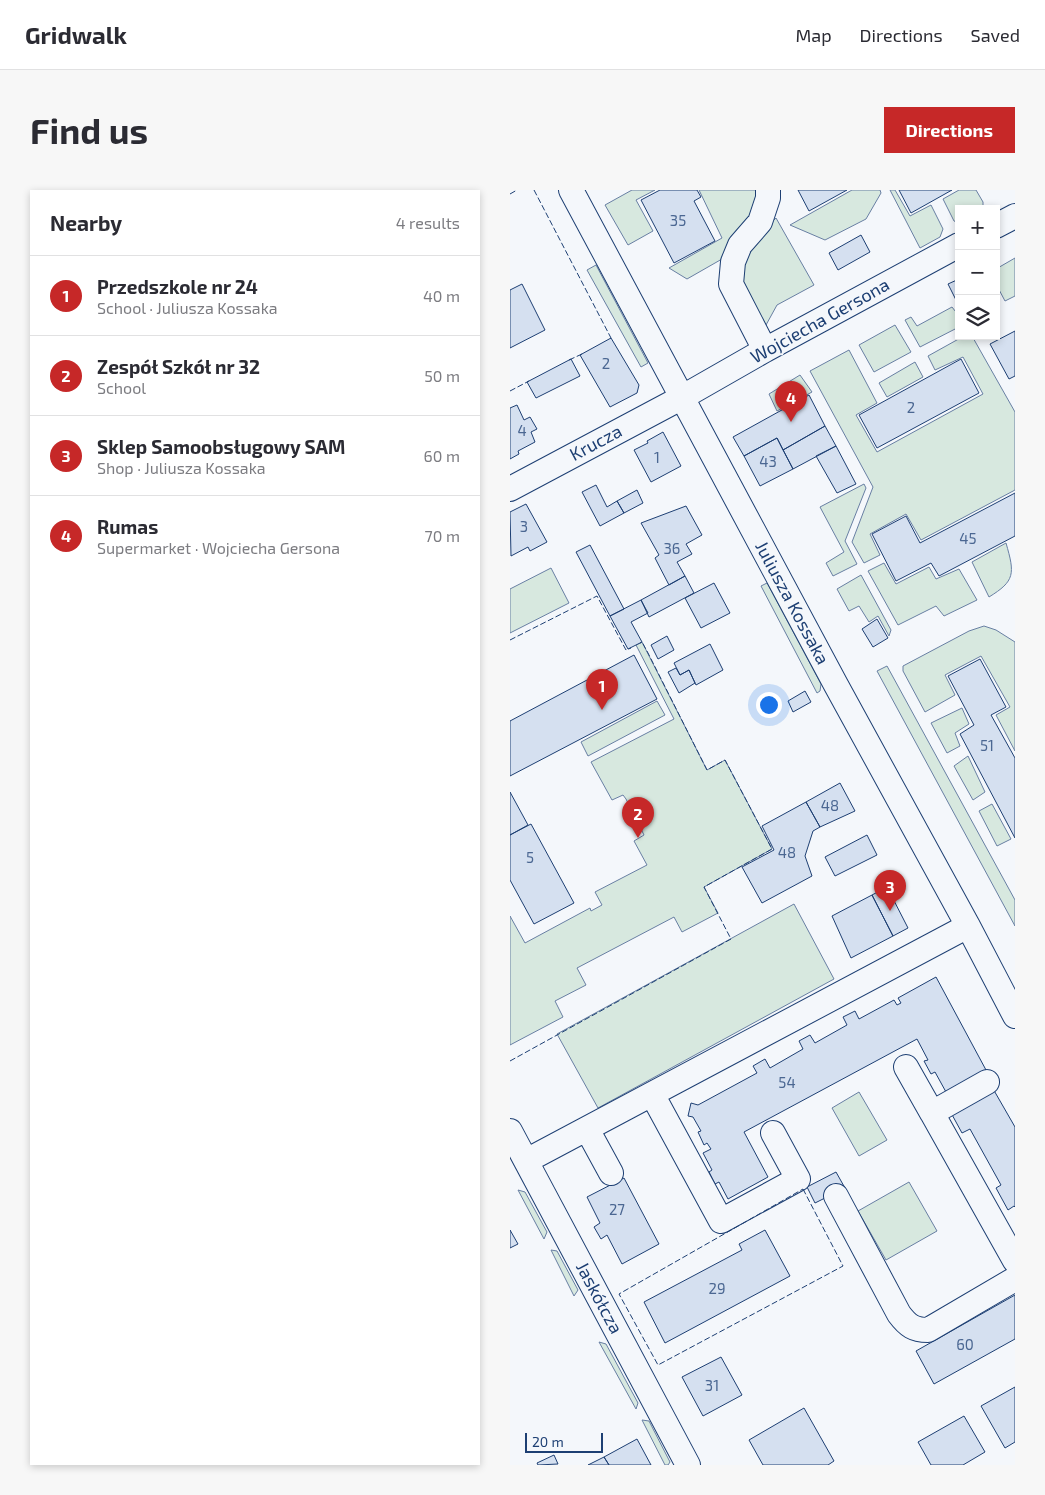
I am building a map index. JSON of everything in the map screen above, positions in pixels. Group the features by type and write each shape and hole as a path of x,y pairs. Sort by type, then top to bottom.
{"street":[{"name":"Juliusza Kossaka","path":"571,190 836,685 968,926 1012,1001"},
{"path":"765,350 732,284 733,262 740,245 760,222 768,198 768,190"},
{"path":"1000,224 1015,216"},
{"name":"Wojciecha Gersona","path":"681,398 765,350 955,247"},
{"name":"Krucza","path":"510,489 681,398"},
{"path":"526,1161 968,926"},
{"path":"906,1067 1015,1261"},
{"path":"932,1113 987,1082"},
{"path":"652,1094 721,1221 798,1178 773,1133"},
{"path":"587,1129 611,1174"},
{"name":"Jaskółcza","path":"510,1131 688,1465"},
{"path":"836,1196 899,1314 906,1324 916,1330 928,1330 1015,1279"}],"shaded area":[{"path":"632,190 655,190 636,200 653,231 628,245 605,205"},
{"path":"699,190 757,190 756,205 722,259 687,279 669,268 722,238"},
{"path":"852,190 880,190 881,193 866,219 825,240 790,225"},
{"path":"890,190 895,190 910,216 931,205 943,229 940,237 920,248"},
{"path":"959,190 976,190 983,205 955,205 955,221 943,199"},
{"path":"776,218 814,285 777,305 766,325 747,292 742,280 741,268 750,247"},
{"path":"1015,258 1015,296 1005,301 1000,292 1000,267"},
{"path":"596,265 648,363 641,367 587,270"},
{"path":"952,307 955,311 955,329 920,347 905,320 911,317 917,326"},
{"path":"895,325 911,352 874,372 859,345"},
{"path":"957,340 974,340 1015,412 1015,490 921,540 906,514 870,534 880,555 864,563 852,542 873,487 810,371 849,350 877,403 856,415 877,452 983,394 963,357 935,370 928,356"},
{"path":"915,362 923,377 887,397 879,383"},
{"path":"800,375 812,392 777,411 769,394"},
{"path":"864,484 866,488 845,541 857,564 833,576 826,563 844,552 820,507"},
{"path":"1006,543 1011,562 1011,576 1004,586 989,597 972,562"},
{"path":"884,563 896,584 929,567 936,579 959,569 977,600 944,616 936,606 898,625 868,571"},
{"path":"551,568 569,603 510,633 510,589"},
{"path":"861,575 891,630 889,636 878,616 869,622 859,606 849,611 837,589"},
{"path":"767,583 821,684 820,691 817,693 761,586"},
{"path":"984,626 996,630 1015,642 1015,751 996,715 1010,707 981,656 945,675 955,695 925,712 903,671 903,666 969,631"},
{"path":"642,642 707,770 725,760 772,849 704,887 718,913 682,932 674,917 577,968 586,985 555,1001 563,1017 510,1045 510,916 525,943 590,908 591,911 602,905 595,892 647,865 634,841 644,835 626,799 623,795 612,800 591,762 674,719 636,645"},
{"path":"887,666 1015,900 1015,926 877,671"},
{"path":"657,701 665,715 588,756 581,742"},
{"path":"962,708 969,724 955,733 960,746 947,753 931,723"},
{"path":"968,756 985,792 973,800 954,766"},
{"path":"992,804 1011,839 997,846 979,811"},
{"path":"794,904 834,979 598,1108 557,1034"},
{"path":"859,1092 887,1140 859,1156 832,1108"},
{"path":"909,1182 937,1231 886,1260 858,1211"},
{"path":"518,1190 525,1192 547,1232 544,1239"},
{"path":"551,1250 557,1251 578,1290 574,1296"},
{"path":"599,1342 606,1344 638,1403 636,1409"},
{"path":"642,1420 649,1421 670,1462 668,1465 665,1465"}],"building":[{"path":"660,190 697,190 701,197 694,201 715,241 674,263 641,200"},
{"path":"798,190 847,190 809,211"},
{"path":"899,190 952,190 911,213"},
{"path":"861,235 870,252 838,270 829,253"},
{"path":"955,281 955,298 948,284"},
{"path":"522,284 545,330 510,348 510,290"},
{"path":"1015,331 1015,376 1009,379 990,344"},
{"path":"611,338 639,385 637,393 610,407 580,355"},
{"path":"571,359 580,376 536,398 527,382"},
{"path":"961,359 979,393 877,448 859,415"},
{"path":"809,395 825,426 783,450 777,438 744,456 733,437"},
{"path":"517,405 524,420 530,417 537,429 531,432 535,442 518,451 519,454 510,459 510,408"},
{"path":"825,426 836,446 793,469 783,450"},
{"path":"663,432 681,466 651,482 634,450"},
{"path":"777,438 793,469 760,486 744,456"},
{"path":"836,446 856,484 837,493 816,456"},
{"path":"596,485 607,507 617,501 624,513 600,526 582,492"},
{"path":"637,490 643,503 624,513 617,501"},
{"path":"1015,493 1015,536 939,576 931,563 896,581 872,534 906,516 920,543"},
{"path":"526,504 547,542 530,551 528,547 511,556 510,512"},
{"path":"686,506 702,535 686,544 692,554 677,562 685,576 669,585 655,558 659,555 641,523"},
{"path":"590,545 624,609 610,616 576,552"},
{"path":"685,576 694,593 649,617 641,600"},
{"path":"714,583 730,613 701,628 685,598"},
{"path":"641,600 648,613 631,622 642,642 628,649 610,616"},
{"path":"877,619 888,638 873,647 862,629"},
{"path":"667,636 674,650 658,659 651,645"},
{"path":"710,644 723,670 696,685 689,670 680,675 674,663"},
{"path":"634,655 657,699 510,776 510,721"},
{"path":"980,659 1006,707 991,715 1015,758 1015,838 960,734 974,725 948,676"},
{"path":"676,668 680,675 689,670 695,683 679,693 668,672"},
{"path":"805,691 811,702 793,712 788,701"},
{"path":"840,783 855,811 820,827 806,802"},
{"path":"510,792 528,825 510,835"},
{"path":"806,802 820,827 813,831 805,856 812,876 762,903 742,867 774,850 762,826"},
{"path":"531,824 574,903 534,924 510,880 510,835"},
{"path":"867,835 877,855 835,876 825,857"},
{"path":"887,887 908,928 893,936 872,895"},
{"path":"872,895 893,936 851,958 832,916"},
{"path":"936,977 986,1070 946,1092 935,1072 931,1074 924,1061 928,1060 917,1039 744,1132 768,1177 728,1199 719,1182 715,1184 709,1172 712,1170 703,1153 711,1149 707,1143 704,1145 698,1132 701,1131 693,1117 688,1116 691,1103 698,1105 757,1073 753,1066 765,1059 770,1068 803,1049 799,1041 810,1035 815,1043 847,1025 843,1017 855,1011 859,1019 894,1000 897,1005 901,1003 898,998"},
{"path":"992,1087 1015,1127 1015,1207 1008,1210 996,1188 1001,1185 970,1129 962,1133 950,1111"},
{"path":"836,1172 845,1188 815,1203 807,1187"},
{"path":"624,1178 659,1244 622,1264 607,1235 601,1239 594,1227 600,1223 587,1197"},
{"path":"510,1230 518,1244 510,1248"},
{"path":"765,1230 790,1276 665,1343 644,1302 742,1250 739,1244"},
{"path":"1015,1295 1015,1339 934,1384 916,1351"},
{"path":"721,1357 742,1395 703,1416 682,1377"},
{"path":"1015,1387 1015,1442 1005,1448 981,1406"},
{"path":"804,1408 834,1461 828,1465 763,1465 749,1440"},
{"path":"964,1416 985,1452 963,1465 931,1465 918,1442"},
{"path":"637,1439 651,1465 609,1465 604,1457"},
{"path":"554,1455 558,1464 538,1465 537,1463"},
{"path":"604,1457 609,1465 588,1465"}],"fence":[{"path":"510,194 517,190"},
{"path":"534,190 611,338 609,340"},
{"path":"569,360 582,354"},
{"path":"510,391 529,381"},
{"path":"510,640 597,596 626,650 631,648"},
{"path":"510,1061 731,939 704,887 772,849 725,760 707,770 648,653 642,642 640,643"},
{"path":"803,1189 843,1266 658,1365 619,1294 803,1189"}],"place":[{"name":"Rumas","path":"791,422"},
{"name":"Przedszkole nr 24","path":"602,710"},
{"name":"Zespół Szkół nr 32","path":"638,838"},
{"name":"Sklep Samoobsługowy SAM","path":"890,911"}]}
